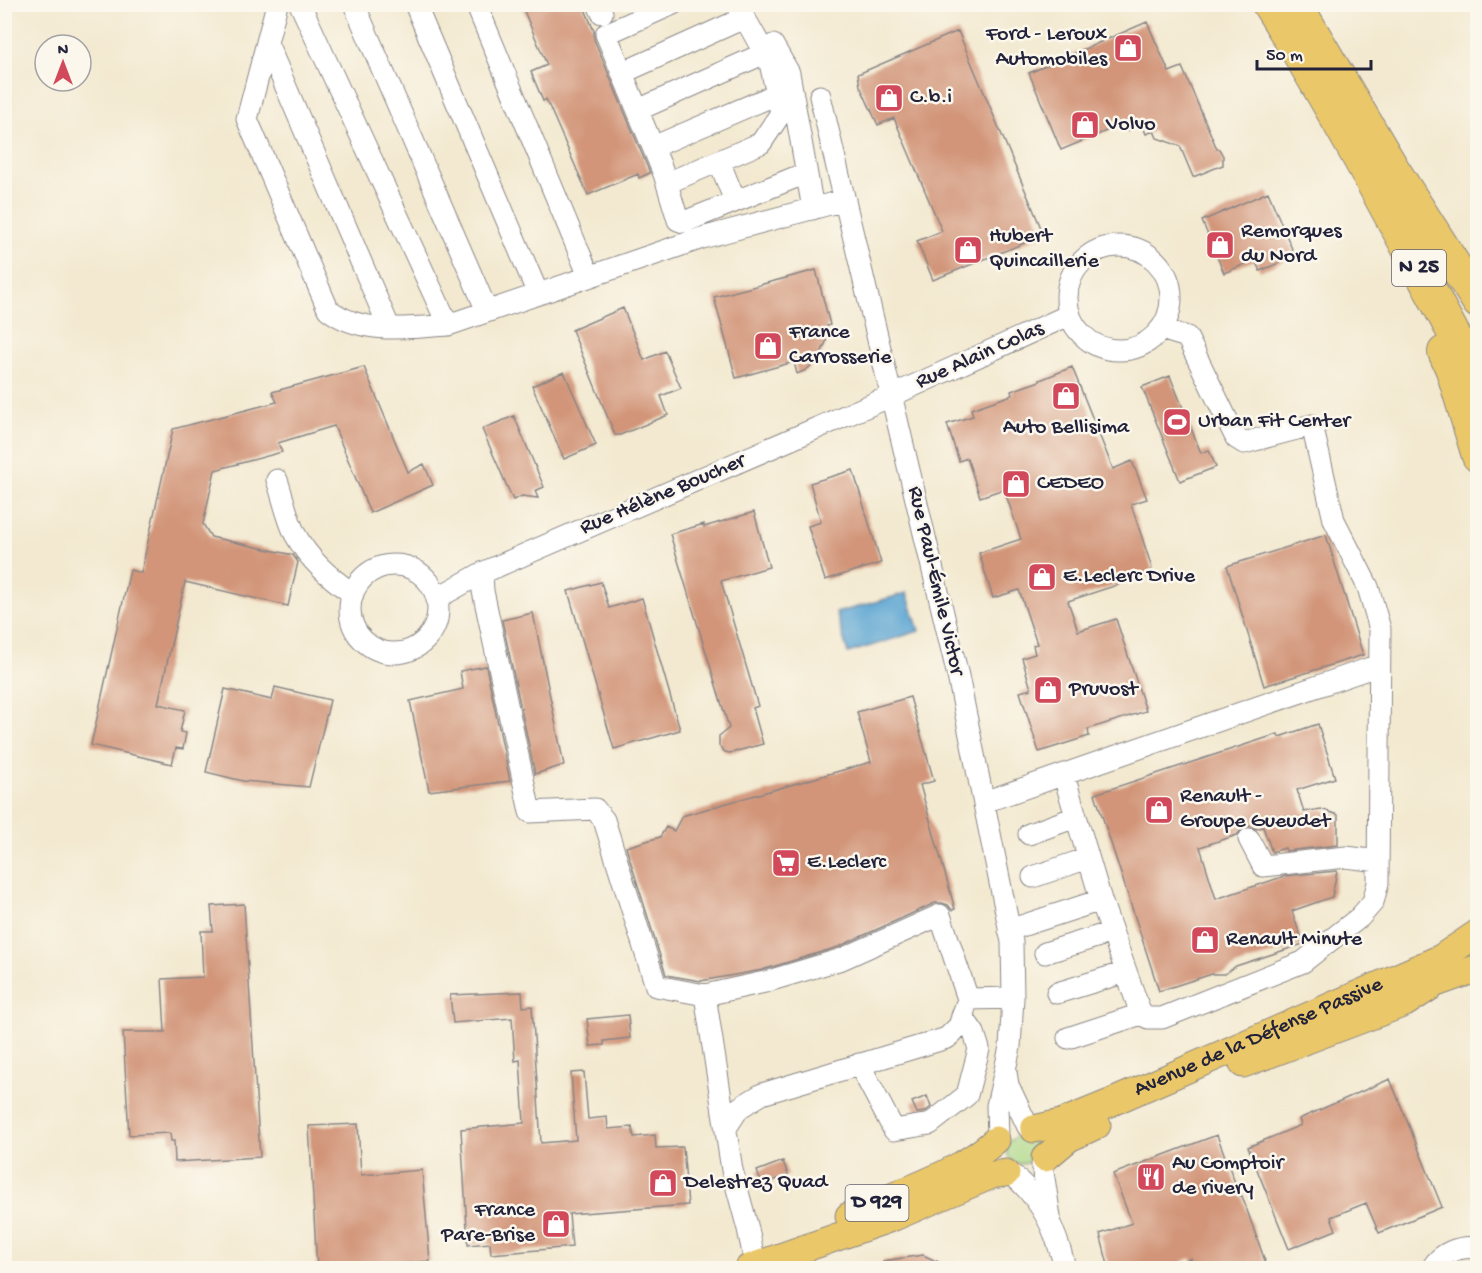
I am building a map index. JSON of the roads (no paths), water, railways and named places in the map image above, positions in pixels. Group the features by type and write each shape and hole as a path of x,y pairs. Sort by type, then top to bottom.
{"highway":[{"name":"N 25","path":"1268,4 1358,156 1478,381"},
{"name":"N 25","path":"1296,4 1392,165 1478,326"},
{"path":"1358,156 1452,370 1478,456"},
{"path":"1392,165 1478,302"}],"main road":[{"name":"Avenue de la Défense Passive","path":"1031,1128 1061,1123 1090,1112 1441,958 1478,933"},
{"name":"Avenue de la Défense Passive","path":"1044,1162 1069,1138 1110,1119 1255,1059 1405,1003 1436,984 1478,968"},
{"path":"1011,1127 1031,1128 1044,1142 1044,1162 1030,1176 1010,1175 996,1162 994,1155 997,1139 1011,1127"},
{"name":"D 929","path":"753,1268 852,1214 953,1170 980,1155 997,1139"},
{"name":"D 929","path":"753,1268 894,1217 992,1175 1010,1175"}],"street":[{"path":"277,4 248,119 328,309 339,318 366,326 448,325 702,238 845,200"},
{"path":"300,4 448,325"},
{"path":"354,4 487,312"},
{"path":"415,4 538,294"},
{"path":"476,4 589,276"},
{"path":"673,4 606,34 667,183 678,220 684,222 806,173"},
{"path":"744,9 789,72 813,209"},
{"path":"622,73 744,9"},
{"path":"667,183 761,143 781,113 770,63 744,9"},
{"path":"267,43 390,327"},
{"path":"638,110 765,53"},
{"path":"653,147 777,94"},
{"name":"Rue Paul-Émile Victor","path":"820,96 958,676 1012,942 1013,998 1010,1047 997,1106 997,1139"},
{"path":"719,161 735,201"},
{"name":"Rue Alain Colas","path":"1118,245 1134,248 1149,255 1161,267 1168,282 1171,298 1168,314 1161,329 1149,340 1135,348 1119,350 1103,348 1089,341 1077,330 1069,315 1066,299 1068,283 1076,268 1087,256 1102,248 1118,245"},
{"name":"Rue Alain Colas","path":"891,396 1069,315"},
{"path":"1064,776 1112,932 1141,1014 1148,1018 1162,1018 1303,962 1359,917 1373,902 1378,883 1380,629 1371,597 1356,561 1334,520 1312,424 1244,443 1236,438 1187,337 1161,329"},
{"name":"Rue Hélène Boucher","path":"437,598 482,573 891,396"},
{"path":"278,480 295,533 315,563 329,577 353,594"},
{"path":"383,567 410,568 422,575 431,585 437,598 438,613 435,627 426,640 400,653 385,652 371,646 360,636 353,623 350,608 353,594 360,582 370,573 383,567"},
{"path":"482,573 483,591 530,812 595,809 604,820 656,986 705,995 765,982 842,959 940,915 965,1008 979,1049 967,1095 930,1124 894,1130 859,1064"},
{"path":"984,802 1064,776 1379,664"},
{"path":"1029,834 1076,817"},
{"path":"1250,839 1263,866 1346,857 1378,861"},
{"path":"1033,877 1088,858"},
{"path":"1009,930 1101,900"},
{"path":"1045,953 1112,932"},
{"path":"1057,993 1126,972"},
{"path":"705,995 732,1170 748,1229 753,1268"},
{"path":"965,1008 1013,998"},
{"path":"726,1128 739,1108 762,1094 947,1038 959,1026 965,1008"},
{"path":"1068,1038 1141,1014"},
{"name":"Rue Paul-Émile Victor","path":"1006,1072 1008,1085 1031,1128"},
{"path":"1044,1162 1050,1221"},
{"path":"1010,1175 1026,1187 1050,1221 1059,1241 1065,1269"},
{"path":"1432,1269 1436,1262 1447,1253 1461,1248 1478,1248"}],"water":[{"path":"907,593 919,631 848,653 836,613"}],"place":[{"name":"Ford - Leroux Automobiles","path":"1128,48"},
{"name":"C.b.i","path":"889,98"},
{"name":"Volvo","path":"1085,125"},
{"name":"Remorques du Nord","path":"1220,245"},
{"name":"Hubert Quincaillerie","path":"968,250"},
{"name":"France Carrosserie","path":"768,346"},
{"name":"Auto Bellisima","path":"1066,396"},
{"name":"Urban Fit Center","path":"1177,422"},
{"name":"CEDEO","path":"1016,484"},
{"name":"E.Leclerc Drive","path":"1042,577"},
{"name":"Pruvost","path":"1048,690"},
{"name":"Renault - Groupe Gueudet","path":"1159,810"},
{"name":"E.Leclerc","path":"786,863"},
{"name":"Renault Minute","path":"1205,940"},
{"name":"Au Comptoir de rivery","path":"1151,1177"},
{"name":"Delestrez Quad","path":"663,1183"},
{"name":"France Pare-Brise","path":"556,1224"}]}
